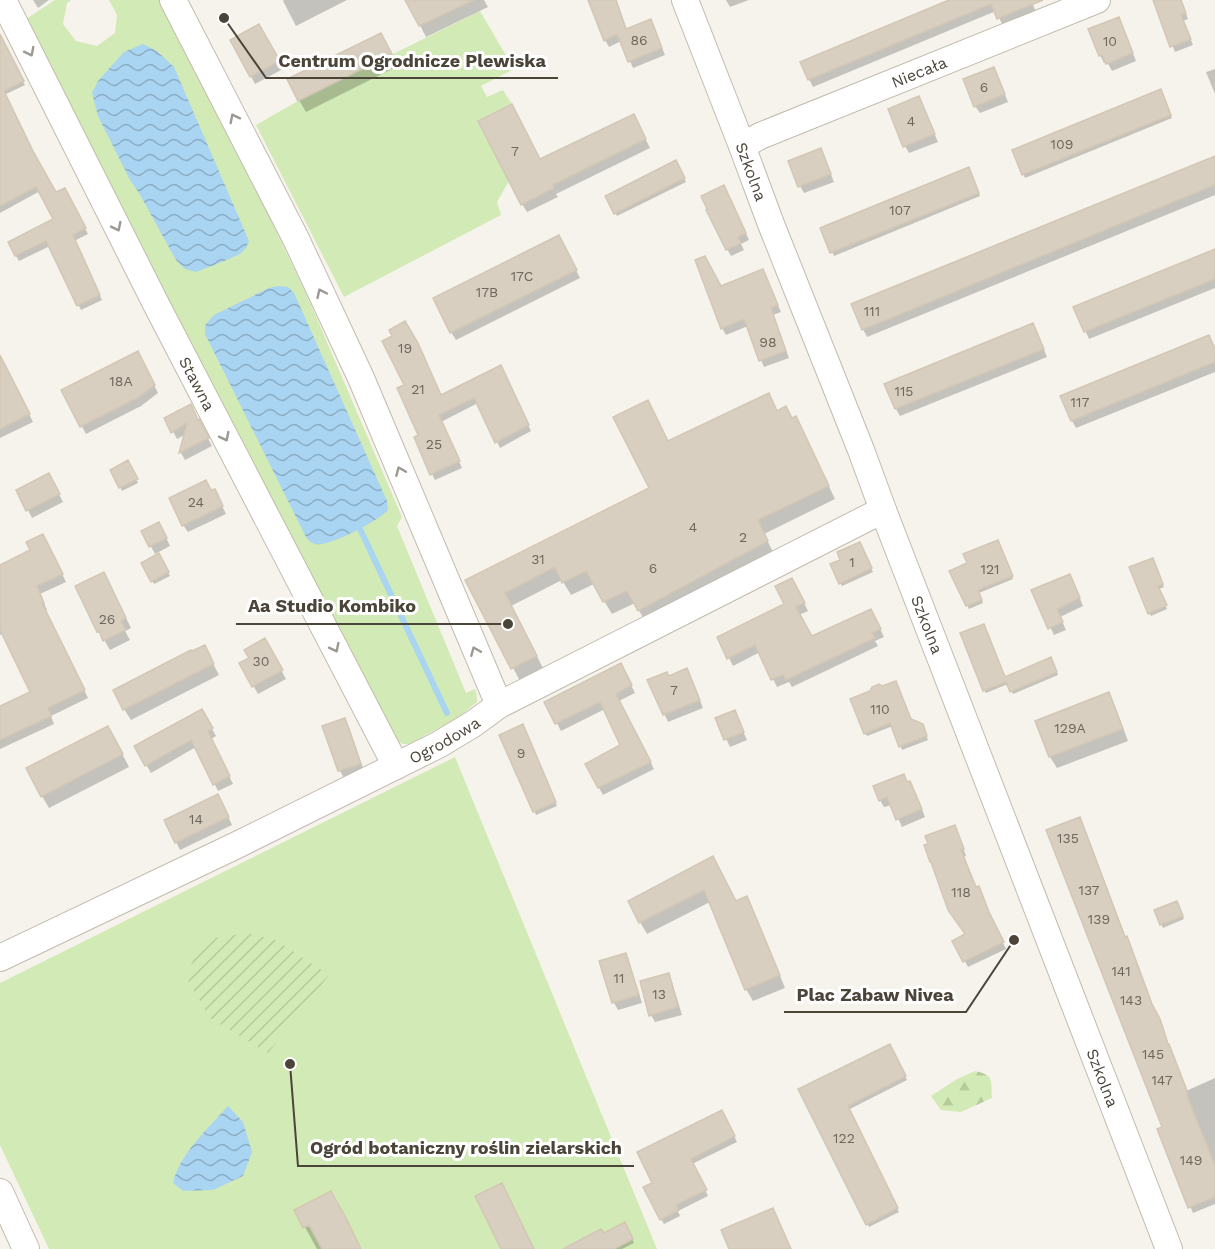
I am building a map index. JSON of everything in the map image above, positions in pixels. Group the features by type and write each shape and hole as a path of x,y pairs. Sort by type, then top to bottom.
{"street":[{"name":"Stawna","path":"3,0 157,306 396,766"},
{"path":"173,0 296,239 361,378 499,705"},
{"name":"Szkolna","path":"685,0 1169,1249"},
{"name":"Niecała","path":"742,146 760,136 1097,0"},
{"name":"Ogrodowa","path":"0,958 438,746 499,705 883,510"},
{"path":"0,1192 26,1249"}],"green space":[{"path":"55,0 71,0 67,3 63,24 76,41 97,46 115,33 117,15 109,0 166,0 308,298 402,517 397,526 466,693 475,689 477,696 477,702 459,717 409,744 397,741 23,21"},
{"path":"480,11 514,69 481,86 487,97 503,90 512,104 478,121 509,181 497,202 501,215 344,297 256,125 298,101"},
{"path":"455,757 657,1249 49,1249 0,1145 0,983"},
{"path":"247,933 276,940 329,975 268,1053 210,1018 186,977 197,951 216,938"},
{"path":"975,1071 986,1074 990,1079 992,1098 961,1112 941,1110 931,1096 957,1079"}],"water":[{"path":"143,44 157,51 174,67 249,241 240,254 196,272 185,269 176,260 130,180 98,116 92,93 98,81 124,52"},
{"path":"288,287 294,293 387,501 388,510 375,520 354,532 322,544 312,543 305,535 205,334 205,325 214,315 269,288"},
{"path":"228,1106 243,1122 252,1152 243,1176 213,1190 183,1191 173,1183 182,1162 196,1142"}],"building":[{"path":"405,0 474,0 419,26"},
{"path":"588,0 616,0 626,29 651,19 662,48 628,62 617,34 604,41"},
{"path":"949,0 1043,0 997,19 991,4 808,80 800,62"},
{"path":"1153,0 1181,0 1186,13 1181,15 1191,39 1170,47"},
{"path":"1119,17 1133,53 1106,64 1102,55 1099,56 1088,29"},
{"path":"259,24 280,61 250,77 230,40"},
{"path":"381,33 392,54 298,101 287,79"},
{"path":"0,34 24,81 4,91 56,192 65,188 86,228 73,235 100,295 77,306 46,241 15,256 8,242 53,219 36,187 0,206"},
{"path":"994,67 1005,94 974,107 963,79"},
{"path":"1161,89 1171,115 1022,175 1012,150"},
{"path":"919,96 935,134 903,147 888,109"},
{"path":"512,104 540,159 634,114 646,139 553,185 554,188 521,205 478,121"},
{"path":"821,148 831,174 798,187 788,161"},
{"path":"1215,156 1215,185 862,330 851,304"},
{"path":"676,160 685,178 614,214 605,196"},
{"path":"969,167 979,193 830,253 820,228"},
{"path":"724,185 746,233 738,237 741,243 726,250 701,196"},
{"path":"559,235 577,270 450,333 433,298"},
{"path":"1215,249 1215,279 1084,332 1073,307"},
{"path":"705,256 721,286 763,269 778,305 771,308 786,351 759,361 744,319 721,329 695,260"},
{"path":"405,321 418,343 441,395 501,365 529,425 495,443 474,398 439,415 460,461 430,475 414,437 418,435 397,388 404,385 382,341 392,336 389,330"},
{"path":"1033,323 1044,349 895,409 884,384"},
{"path":"1209,335 1215,349 1215,362 1071,421 1060,396"},
{"path":"138,351 155,385 137,398 80,427 61,390"},
{"path":"0,355 30,414 0,429"},
{"path":"769,393 777,411 786,406 792,418 796,416 829,486 758,520 768,541 638,611 627,591 603,602 586,571 562,583 555,567 505,593 537,656 511,669 465,580 649,488 613,417 648,400 668,441"},
{"path":"191,404 209,438 179,453 187,423 171,433 164,418"},
{"path":"128,460 138,479 119,488 110,470"},
{"path":"49,473 60,494 26,511 16,490"},
{"path":"206,480 211,490 215,489 223,506 182,526 169,498"},
{"path":"159,522 167,538 149,547 141,531"},
{"path":"43,534 63,574 37,586 44,603 42,603 85,690 48,708 51,716 0,740 0,706 30,692 0,630 0,565 30,550 26,542"},
{"path":"998,540 1013,576 978,590 982,600 966,606 949,571 967,563 963,554"},
{"path":"860,542 872,568 839,584 830,564 840,560 837,552"},
{"path":"159,553 169,572 151,582 141,563"},
{"path":"1153,558 1163,584 1158,586 1167,605 1148,614 1129,567"},
{"path":"104,572 126,618 121,621 126,630 103,641 75,586"},
{"path":"1070,574 1080,598 1057,609 1063,622 1048,629 1031,590"},
{"path":"792,578 805,603 796,607 812,636 871,609 881,629 872,633 875,638 786,680 783,675 771,680 755,645 727,659 717,637 784,604 775,586"},
{"path":"984,624 1005,677 1051,657 1057,672 1010,692 1006,682 983,691 960,633"},
{"path":"265,638 283,670 252,687 239,663 249,658 244,650"},
{"path":"205,645 214,664 123,710 113,690"},
{"path":"621,663 632,685 616,694 651,762 598,788 585,764 620,745 600,702 555,724 544,702"},
{"path":"687,668 700,700 663,715 647,680 667,672 669,676"},
{"path":"896,681 911,719 923,724 927,736 899,747 890,723 864,734 850,699 870,691 872,687 879,684 882,686"},
{"path":"1109,692 1123,729 1049,757 1035,721"},
{"path":"202,709 213,728 208,731 230,776 213,785 191,740 145,766 134,746"},
{"path":"735,710 744,732 724,740 715,718"},
{"path":"345,718 361,764 338,771 322,726"},
{"path":"523,724 556,802 533,812 499,735"},
{"path":"108,726 123,754 41,797 26,768"},
{"path":"904,774 907,782 910,781 922,809 896,820 887,797 879,801 873,786"},
{"path":"218,794 229,817 175,843 164,820"},
{"path":"1080,817 1215,1165 1215,1197 1188,1208 1157,1129 1162,1127 1046,830"},
{"path":"955,825 964,849 961,850 976,887 979,886 1004,942 963,962 952,941 965,934 948,910 924,845 928,844 925,836"},
{"path":"713,856 736,901 747,896 780,975 745,990 704,890 639,923 628,901"},
{"path":"1177,901 1183,916 1160,925 1154,910"},
{"path":"626,953 639,995 612,1003 599,961"},
{"path":"669,973 678,1007 649,1016 640,981"},
{"path":"890,1044 906,1076 848,1106 898,1208 866,1225 798,1089"},
{"path":"722,1110 735,1136 691,1159 707,1190 676,1205 679,1210 660,1220 643,1187 652,1183 637,1152"},
{"path":"502,1183 534,1249 501,1249 475,1196"},
{"path":"331,1191 361,1249 322,1249 309,1225 303,1228 294,1210"},
{"path":"773,1208 791,1249 729,1249 721,1230"},
{"path":"625,1222 633,1239 614,1249 563,1249 601,1229 604,1233"}],"waterway":[{"path":"360,529 447,713"}],"place":[{"name":"Centrum Ogrodnicze Plewiska","path":"224,18"},
{"name":"Aa Studio Kombiko","path":"508,624"},
{"name":"Plac Zabaw Nivea","path":"1014,940"},
{"name":"Ogród botaniczny roślin zielarskich","path":"290,1064"}]}
